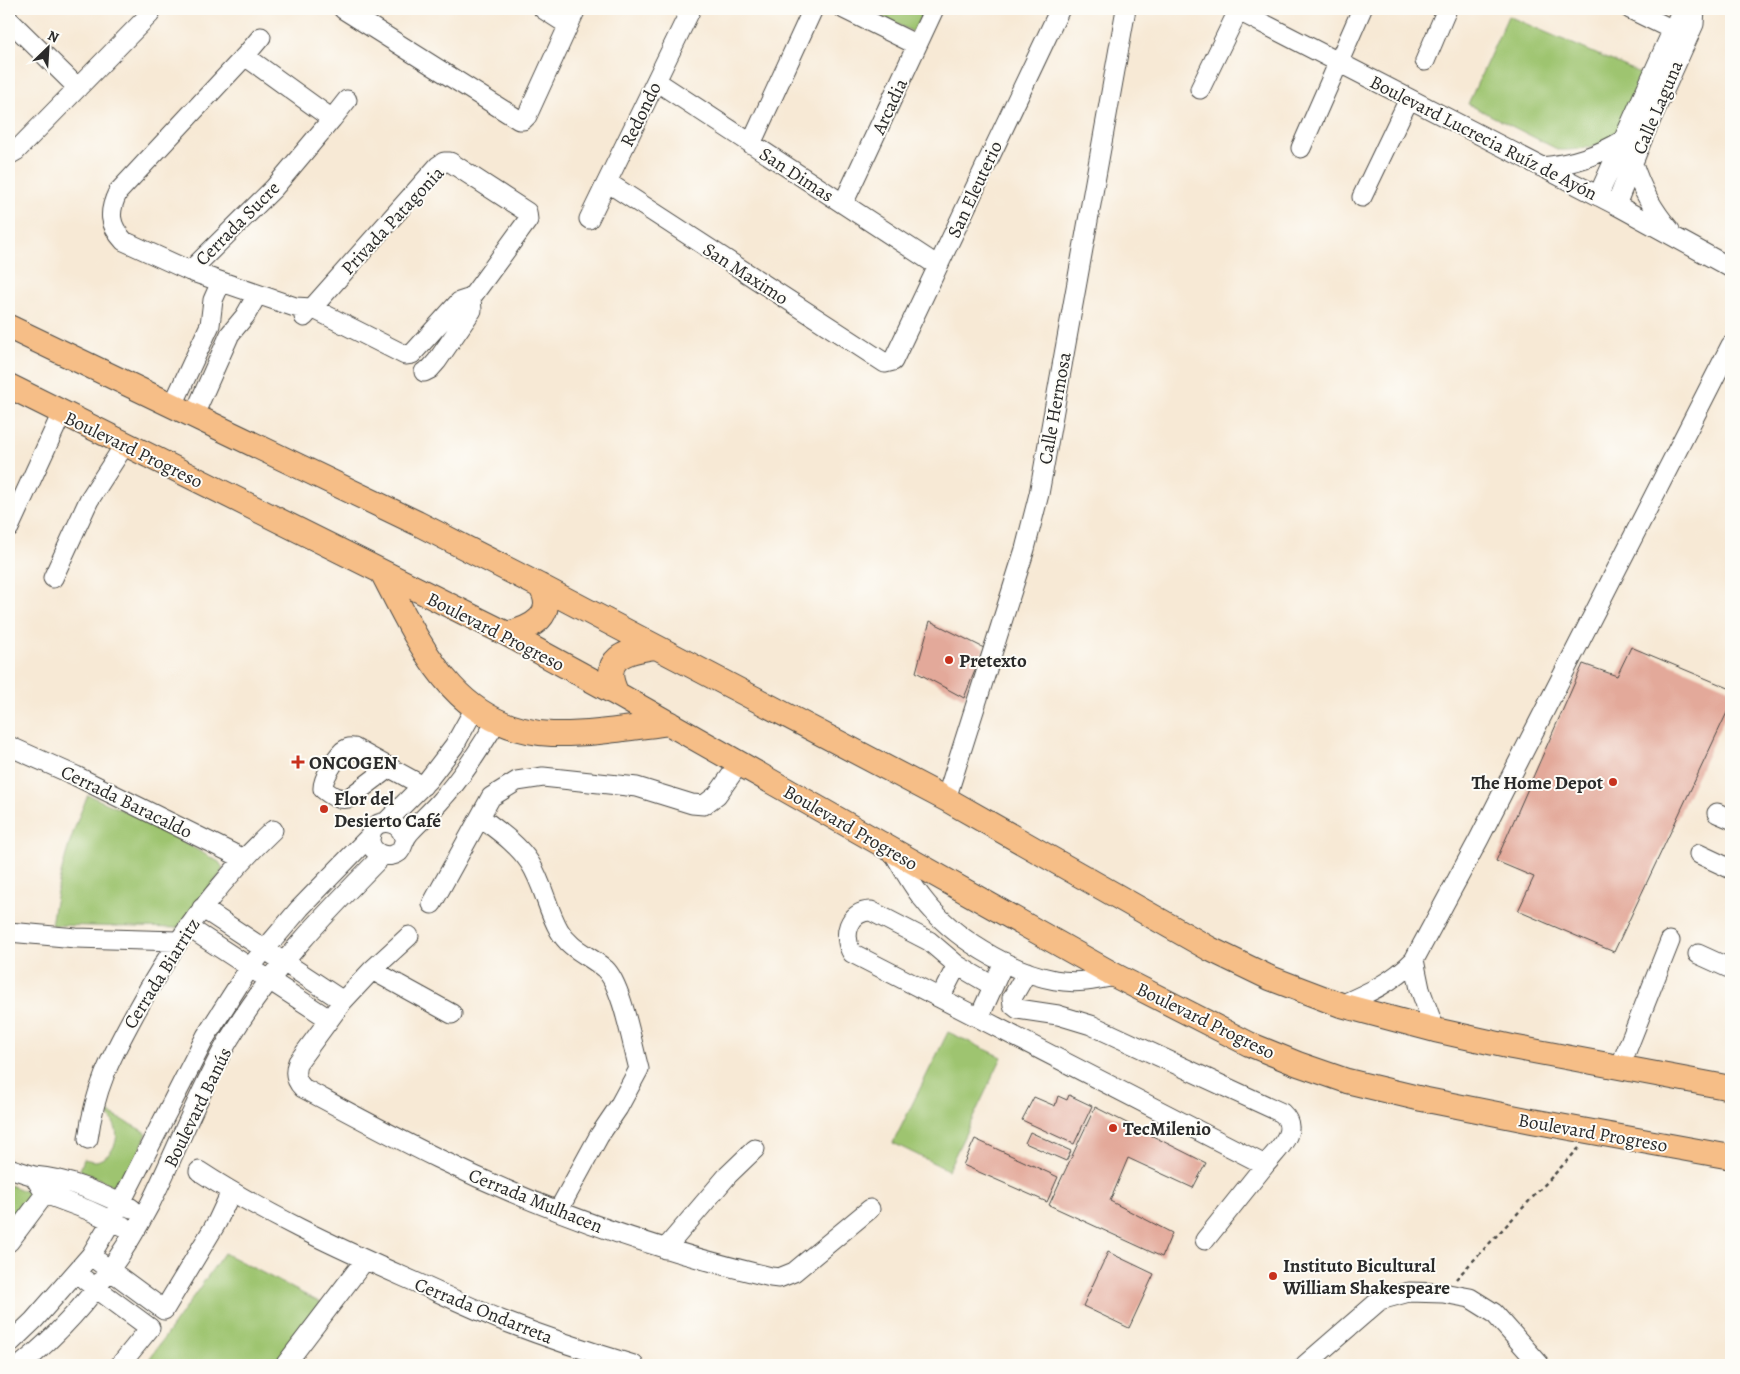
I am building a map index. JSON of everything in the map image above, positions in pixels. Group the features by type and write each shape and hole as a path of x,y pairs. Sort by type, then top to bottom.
{"main road":[{"path":"9,326 417,524 540,586 946,799 1210,949 1270,978 1341,1005 1435,1030 1512,1047 1731,1088"},
{"name":"Boulevard Progreso","path":"9,386 383,574 507,634 618,694 1116,976 1249,1044 1347,1081 1422,1099 1731,1157"},
{"path":"383,574 431,662 450,686 475,708 497,721 528,731 551,734 583,733 669,723"},
{"path":"507,634 533,626 541,618 546,606 545,595 540,586"},
{"path":"618,694 611,681 611,667 618,659 629,652 655,647"}],"street":[{"path":"342,9 519,120 523,120 527,116 572,17 543,9"},
{"name":"Redondo","path":"590,218 691,9"},
{"path":"752,144 813,9"},
{"path":"844,9 918,45"},
{"name":"Arcadia","path":"843,204 934,9"},
{"name":"San Eleuterio","path":"885,363 893,361 1060,9"},
{"name":"Calle Hermosa","path":"946,799 1025,550 1039,494 1126,9"},
{"path":"1200,89 1237,9"},
{"name":"Boulevard Lucrecia Ruíz de Ayón","path":"1237,9 1616,205 1731,268"},
{"path":"1301,148 1362,9"},
{"path":"1425,61 1447,9"},
{"path":"1630,9 1673,30"},
{"name":"Calle Laguna","path":"1616,205 1633,163 1633,134 1679,16 1687,9"},
{"name":"Calle Laguna","path":"1598,196 1694,24 1695,9"},
{"path":"13,153 78,88 151,10"},
{"path":"9,20 78,88"},
{"name":"Cerrada Sucre","path":"261,37 118,192 112,202 111,213 113,226 124,241 190,271 274,188 346,100"},
{"path":"245,56 332,119"},
{"name":"San Dimas","path":"656,81 938,266"},
{"path":"1362,197 1409,99"},
{"path":"1541,167 1575,162 1604,151 1633,134"},
{"name":"Privada Patagonia","path":"303,311 438,166 444,162 450,162 527,212 528,220 471,298 459,302 412,354"},
{"path":"1633,163 1649,203 1676,237"},
{"name":"San Maximo","path":"607,182 885,363"},
{"path":"190,271 303,311 405,354 412,354 424,372"},
{"path":"184,410 210,324 213,300 221,282"},
{"path":"184,410 230,334 245,316 256,294"},
{"name":"Privada Patagonia","path":"424,372 430,369 472,310 471,298"},
{"path":"303,311 410,368 424,372"},
{"path":"210,324 230,334"},
{"path":"1341,1005 1370,992 1401,974 1414,960 1483,830 1731,345"},
{"path":"9,528 62,413"},
{"path":"53,578 89,500 125,444"},
{"path":"475,708 454,746 423,786 386,822 376,826 370,835 371,846 378,854 388,856 402,848 404,838 442,799 497,721"},
{"name":"Cerrada Baracaldo","path":"9,746 76,776 244,859"},
{"path":"432,904 491,797 517,781 543,777 637,787 692,804 704,805 717,795 739,764"},
{"path":"390,767 423,786"},
{"path":"480,817 511,841 530,863 559,930 572,947 604,968 614,980 620,995 639,1069 618,1108 598,1136 558,1211"},
{"path":"386,822 400,828 404,838"},
{"name":"Cerrada Biarritz","path":"88,1139 96,1095 106,1069 142,999 182,934 202,908 244,859 273,830"},
{"name":"Boulevard Banús","path":"9,1344 34,1320 91,1255 121,1203 206,1036 250,967 300,908 370,835"},
{"path":"892,850 909,880 941,919 963,937 1004,962 1027,972 1055,980 1073,982 1093,981 1116,976"},
{"path":"1699,854 1731,869"},
{"name":"Boulevard Banús","path":"21,1365 46,1343 76,1312 109,1270 144,1214 213,1067 269,979 305,935 383,856"},
{"path":"202,908 343,1001"},
{"path":"993,986 957,965 929,941 870,911 864,911 854,917 847,930 847,944 852,952 1265,1165"},
{"path":"9,932 76,938 182,934 250,967 329,1018 372,970 409,936"},
{"path":"1620,1067 1670,941"},
{"path":"1698,954 1731,969"},
{"path":"1414,960 1420,990 1435,1030"},
{"path":"979,1018 1004,962"},
{"path":"940,998 957,965"},
{"path":"372,970 452,1014"},
{"path":"1027,972 1012,998 1013,1005 1018,1009 1058,1015 1092,1024 1282,1113 1287,1118 1289,1124 1288,1136 1205,1240"},
{"name":"Cerrada Mulhacen","path":"329,1018 298,1062 295,1071 296,1077 303,1088 437,1158 525,1198 665,1249 771,1278 778,1278 794,1272 870,1209"},
{"path":"665,1249 728,1175 756,1149"},
{"path":"9,1168 34,1176 54,1177 97,1191 144,1214"},
{"name":"Cerrada Ondarreta","path":"199,1171 231,1192 365,1260 501,1320 595,1354 634,1365"},
{"path":"34,1176 45,1194 112,1220 134,1231"},
{"path":"9,1242 45,1194 54,1177"},
{"path":"91,1255 164,1310 204,1245 231,1192"},
{"path":"293,1363 365,1260"},
{"path":"76,1273 150,1328 120,1365"},
{"path":"1305,1365 1380,1300 1408,1292 1443,1293 1470,1298 1494,1312 1540,1365"},
{"path":"9,1352 21,1365"}],"path":[{"path":"1443,1293 1594,1132"}],"green space":[{"path":"867,9 925,9 913,32"},
{"path":"1508,16 1645,75 1624,119 1612,137 1591,147 1559,150 1468,104"},
{"path":"88,795 136,816 219,862 223,868 219,876 177,928 51,925 65,859"},
{"path":"948,1032 1002,1057 948,1170 893,1143"},
{"path":"107,1112 147,1133 123,1190 80,1170 84,1159 96,1161 101,1159 115,1145 116,1130"},
{"path":"9,1185 30,1193 9,1224"},
{"path":"224,1253 327,1306 282,1365 145,1365"}],"building":[{"name":"Pretexto","path":"930,621 984,648 964,698 916,672"},
{"name":"The Home Depot","path":"1631,647 1731,689 1731,704 1614,952 1518,911 1534,877 1496,861 1583,664 1617,676"},
{"path":"1069,1095 1092,1106 1074,1144 1022,1120 1034,1097 1055,1106 1058,1096 1067,1100"},
{"path":"1095,1107 1206,1163 1193,1188 1128,1158 1110,1201 1172,1233 1162,1257 1049,1205"},
{"path":"1030,1132 1071,1151 1066,1161 1025,1143"},
{"path":"975,1139 1058,1177 1047,1202 963,1165"},
{"path":"1108,1252 1154,1274 1129,1328 1083,1306"}],"place":[{"name":"Pretexto","path":"949,660"},
{"name":"ONCOGEN","path":"298,762"},
{"name":"The Home Depot","path":"1613,782"},
{"name":"Flor del Desierto Café","path":"324,809"},
{"name":"TecMilenio","path":"1113,1128"},
{"name":"Instituto Bicultural William Shakespeare","path":"1273,1276"}]}
